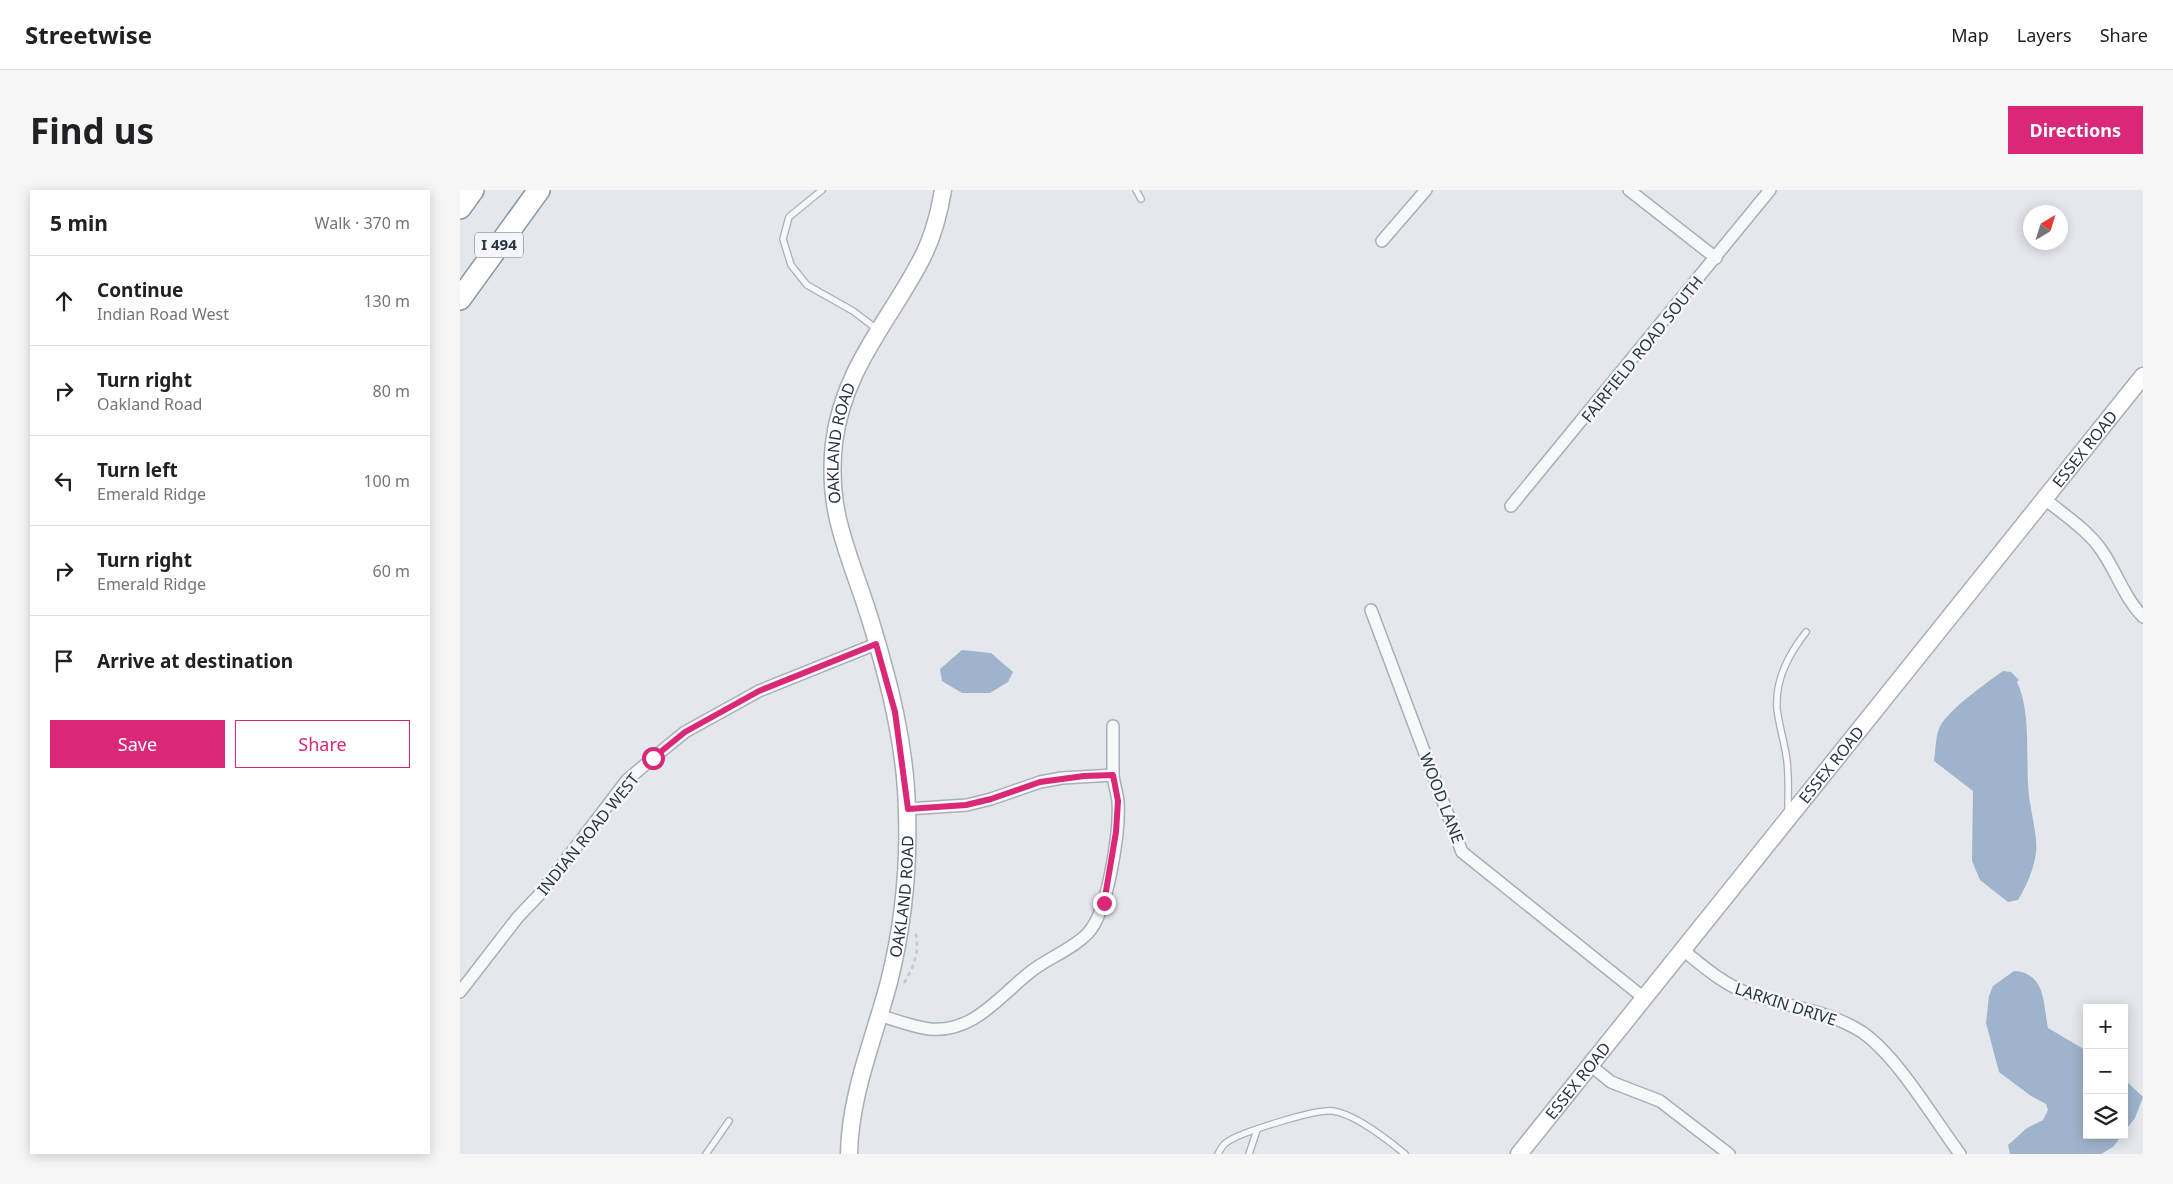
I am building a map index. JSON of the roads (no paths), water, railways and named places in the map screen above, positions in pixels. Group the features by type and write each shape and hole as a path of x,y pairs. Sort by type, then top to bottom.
{"highway":[{"path":"460,208 473,190"},
{"name":"I 494","path":"460,300 539,190"}],"street":[{"name":"OAKLAND ROAD","path":"849,1154 860,1082 888,984 902,914 907,878 908,809 895,712 876,644 838,527 832,482 834,442 840,406 852,376 921,261 934,229 943,190"},
{"path":"1382,242 1426,190"},
{"path":"1629,190 1716,258"},
{"name":"FAIRFIELD ROAD SOUTH","path":"1512,506 1770,190"},
{"name":"ESSEX ROAD","path":"1519,1154 2143,376"},
{"path":"2045,499 2088,534 2102,551 2123,592 2143,617"},
{"name":"WOOD LANE","path":"1371,610 1462,852 1644,998"},
{"name":"INDIAN ROAD WEST","path":"460,992 518,917 539,895 627,780 653,758 685,732 759,691 876,644"},
{"path":"879,1015 931,1029 951,1028 972,1021 989,1009 1030,972 1051,957 1078,942 1090,931 1099,918 1104,903 1116,832 1118,801 1113,775 1113,726"},
{"path":"908,809 966,805 991,799 1040,782 1084,776 1113,775"},
{"name":"LARKIN DRIVE","path":"1683,950 1715,976 1748,993 1838,1020 1862,1032 1882,1050 1899,1070 1960,1154"},
{"path":"1590,1065 1611,1082 1660,1101 1729,1154"}],"lane":[{"path":"822,190 789,217 783,239 791,265 807,285 853,311 878,330"},
{"path":"1136,190 1141,199"},
{"path":"1788,818 1788,762 1777,708 1783,668 1790,652 1806,632"},
{"path":"1218,1154 1226,1142 1283,1120 1333,1111 1362,1122 1405,1154"},
{"path":"706,1154 729,1121"},
{"path":"1249,1154 1257,1130"}],"water":[{"path":"962,650 991,653 1013,672 1008,682 990,693 962,693 942,681 940,669"},
{"path":"2003,671 2011,672 2019,680 2017,682 2025,708 2029,796 2036,847 2033,865 2024,889 2018,900 2008,902 1980,880 1972,861 1973,791 1934,761 1937,736 1942,723 1962,702"},
{"path":"2014,971 2032,977 2038,984 2048,1028 2083,1049 2083,1139 2119,1139 2113,1147 2101,1154 2010,1154 2008,1145 2027,1128 2043,1120 2048,1110 2046,1104 2031,1096 1999,1072 1986,1023 1989,996 1993,986"},
{"path":"2128,1083 2143,1097 2135,1118 2128,1127"}]}
